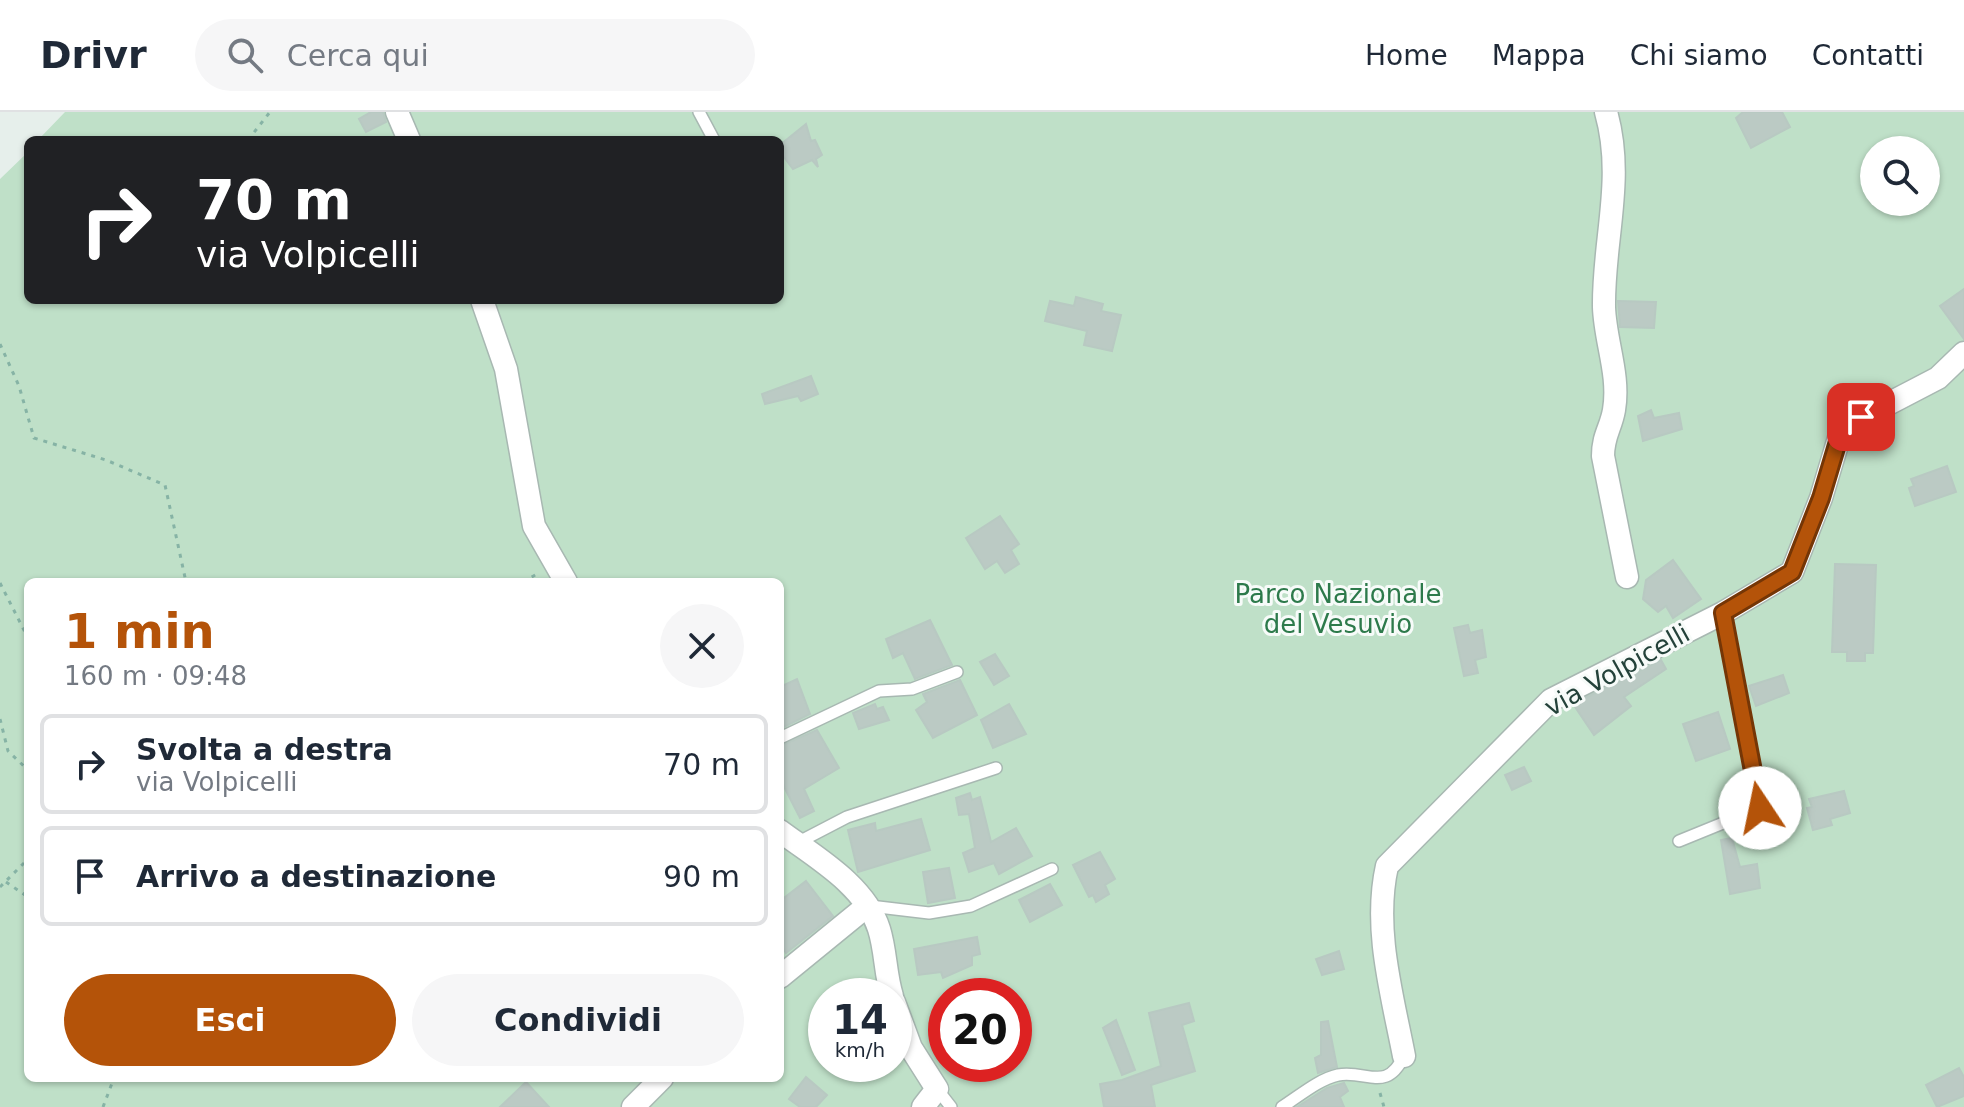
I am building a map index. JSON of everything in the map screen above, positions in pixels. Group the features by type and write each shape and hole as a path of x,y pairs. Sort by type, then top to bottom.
{"street":[{"path":"397,112 407,136"},
{"path":"1606,112 1614,158 1613,227 1604,272 1605,332 1613,357 1614,411 1603,436 1603,456 1627,577"},
{"path":"483,304 506,369 534,526 564,578"},
{"name":"via Volpicelli","path":"1404,1056 1387,966 1381,895 1387,866 1551,700 1723,613 1792,572 1821,498 1842,428 1938,378 1964,353"},
{"path":"788,837 819,857 867,906 879,929 889,978"},
{"path":"784,974 867,906"},
{"path":"912,1050 937,1089 923,1107"},
{"path":"633,1107 658,1082"}],"lane":[{"path":"699,112 712,136"},
{"path":"1679,841 1760,808 1723,613"},
{"path":"784,736 879,691 912,689 957,672"},
{"path":"788,837 996,768"},
{"path":"867,906 929,913 971,906 1052,869"},
{"path":"1282,1107 1335,1076 1387,1077 1397,1071 1404,1056"},
{"path":"937,1089 951,1107"}],"path":[{"path":"251,136 270,112"},
{"path":"0,344 19,386 34,438 106,460 165,485 185,578"},
{"path":"0,583 24,630"},
{"path":"0,719 8,751 24,766"},
{"path":"0,887 24,863"},
{"path":"6,882 24,894"},
{"path":"103,1107 112,1082"}],"green space":[{"name":"Parco Nazionale del Vesuvio","path":"65,112 1964,112 1964,1107 0,1107 0,179 24,156 24,304 784,304 784,136 42,136"}],"building":[{"path":"371,112 383,112 386,122 366,132 359,119"},
{"path":"1743,112 1782,112 1790,127 1751,148 1736,118"},
{"path":"806,124 811,141 815,140 822,155 816,159 818,167 812,160 793,169 784,157 784,142"},
{"path":"1964,289 1964,339 1940,306"},
{"path":"1076,297 1103,304 1101,311 1121,315 1112,351 1084,345 1087,331 1045,321 1050,301 1074,306"},
{"path":"1618,301 1656,302 1654,328 1620,327"},
{"path":"811,376 818,394 801,401 798,396 765,404 762,394"},
{"path":"1651,410 1654,418 1679,413 1682,429 1643,441 1638,416"},
{"path":"1947,466 1956,492 1915,506 1909,488 1914,486 1911,479"},
{"path":"1000,516 1019,544 1011,550 1019,564 1005,573 997,561 985,569 966,538"},
{"path":"1673,560 1701,599 1673,618 1666,606 1658,612 1643,599 1646,580"},
{"path":"1835,564 1876,565 1873,653 1865,653 1865,661 1847,661 1847,652 1832,652"},
{"path":"930,620 952,665 915,679 903,653 893,658 886,639"},
{"path":"1468,625 1470,633 1482,630 1486,657 1475,660 1478,673 1464,676 1454,628"},
{"path":"995,654 1009,676 994,685 980,662"},
{"path":"1661,660 1666,669 1624,697 1631,706 1594,735 1573,704"},
{"path":"1783,675 1789,693 1756,706 1749,686"},
{"path":"797,679 810,714 784,727 784,685"},
{"path":"960,680 977,715 933,738 916,710 927,702 923,694"},
{"path":"875,704 877,709 883,707 889,720 859,729 853,713"},
{"path":"1009,704 1026,734 993,748 981,720"},
{"path":"1718,712 1730,749 1696,761 1683,724"},
{"path":"817,730 839,768 804,789 814,811 800,818 784,787 784,744"},
{"path":"1524,767 1531,781 1512,790 1505,775"},
{"path":"1844,791 1850,813 1830,819 1832,825 1813,830 1807,808 1812,807 1809,799"},
{"path":"970,793 972,800 980,797 991,842 1016,828 1032,856 999,874 994,863 969,872 963,853 975,848 969,814 959,815 956,798"},
{"path":"921,819 930,850 858,872 848,830 875,823 876,831"},
{"path":"1732,838 1740,867 1757,864 1760,888 1730,894 1721,840"},
{"path":"1100,852 1115,879 1105,885 1109,894 1096,902 1093,895 1089,897 1073,865"},
{"path":"949,868 955,898 928,903 923,872"},
{"path":"806,881 833,916 786,953 784,950 784,898"},
{"path":"1050,884 1062,905 1030,922 1019,900"},
{"path":"977,937 980,954 972,956 972,965 943,978 941,972 918,975 914,949"},
{"path":"1339,951 1344,969 1322,975 1316,959"},
{"path":"1189,1003 1194,1021 1182,1025 1195,1071 1151,1085 1155,1107 1104,1107 1100,1084 1161,1066 1149,1013"},
{"path":"1116,1020 1135,1070 1122,1075 1103,1028"},
{"path":"1328,1021 1337,1067 1318,1073 1315,1058 1321,1055 1321,1022"},
{"path":"1959,1068 1964,1077 1964,1096 1937,1107 1926,1085"},
{"path":"806,1077 808,1082 827,1095 816,1107 800,1107 789,1099"},
{"path":"526,1082 549,1107 500,1107"},
{"path":"1344,1083 1348,1091 1340,1097 1344,1107 1297,1107 1327,1088"}],"route":[{"path":"1760,808 1723,613 1792,572 1809,533 1842,428 1861,417"}]}
